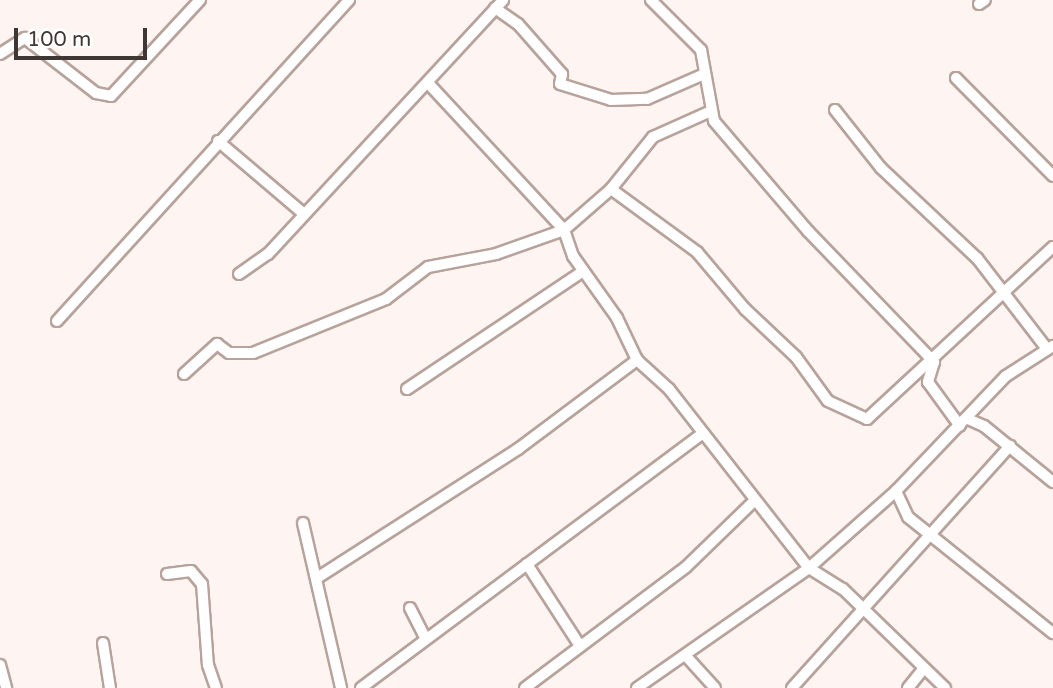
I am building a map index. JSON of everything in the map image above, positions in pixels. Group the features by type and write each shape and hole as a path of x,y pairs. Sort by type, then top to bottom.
{"street":[{"path":"0,54 25,38 96,93 111,96 200,0"},
{"path":"57,321 349,0"},
{"path":"651,0 701,50 702,75 709,113 808,231 934,362"},
{"path":"239,274 268,254 499,4 562,74 560,84 611,100 647,99 702,75"},
{"path":"956,78 1053,176"},
{"path":"428,83 564,230 583,271 617,318 637,360 669,390 753,502 809,568 843,589 919,660 922,671 945,688"},
{"path":"637,688 809,568 896,491 964,423 1006,376 1050,347 1003,295 977,258 881,168 835,110"},
{"path":"184,374 217,344 229,353 253,354 386,299 428,267 496,254 564,230 611,189 653,136 709,113"},
{"path":"218,141 304,214"},
{"path":"611,189 674,233 796,357 828,401 867,419 934,362 1053,247"},
{"path":"674,233 682,222"},
{"path":"407,389 583,271"},
{"path":"317,578 518,449 637,360"},
{"path":"934,362 928,382 964,423 1010,446 1053,482"},
{"path":"361,688 702,434"},
{"path":"792,688 935,534 1010,446"},
{"path":"896,491 908,517 935,534 1053,633"},
{"path":"526,688 686,568 753,502"},
{"path":"303,523 341,688"},
{"path":"527,564 580,646"},
{"path":"167,574 191,571 202,584 208,665 216,688"},
{"path":"410,608 425,638"},
{"path":"103,643 110,688"},
{"path":"686,656 715,688"},
{"path":"0,665 6,688"},
{"path":"908,688 922,671"}]}
